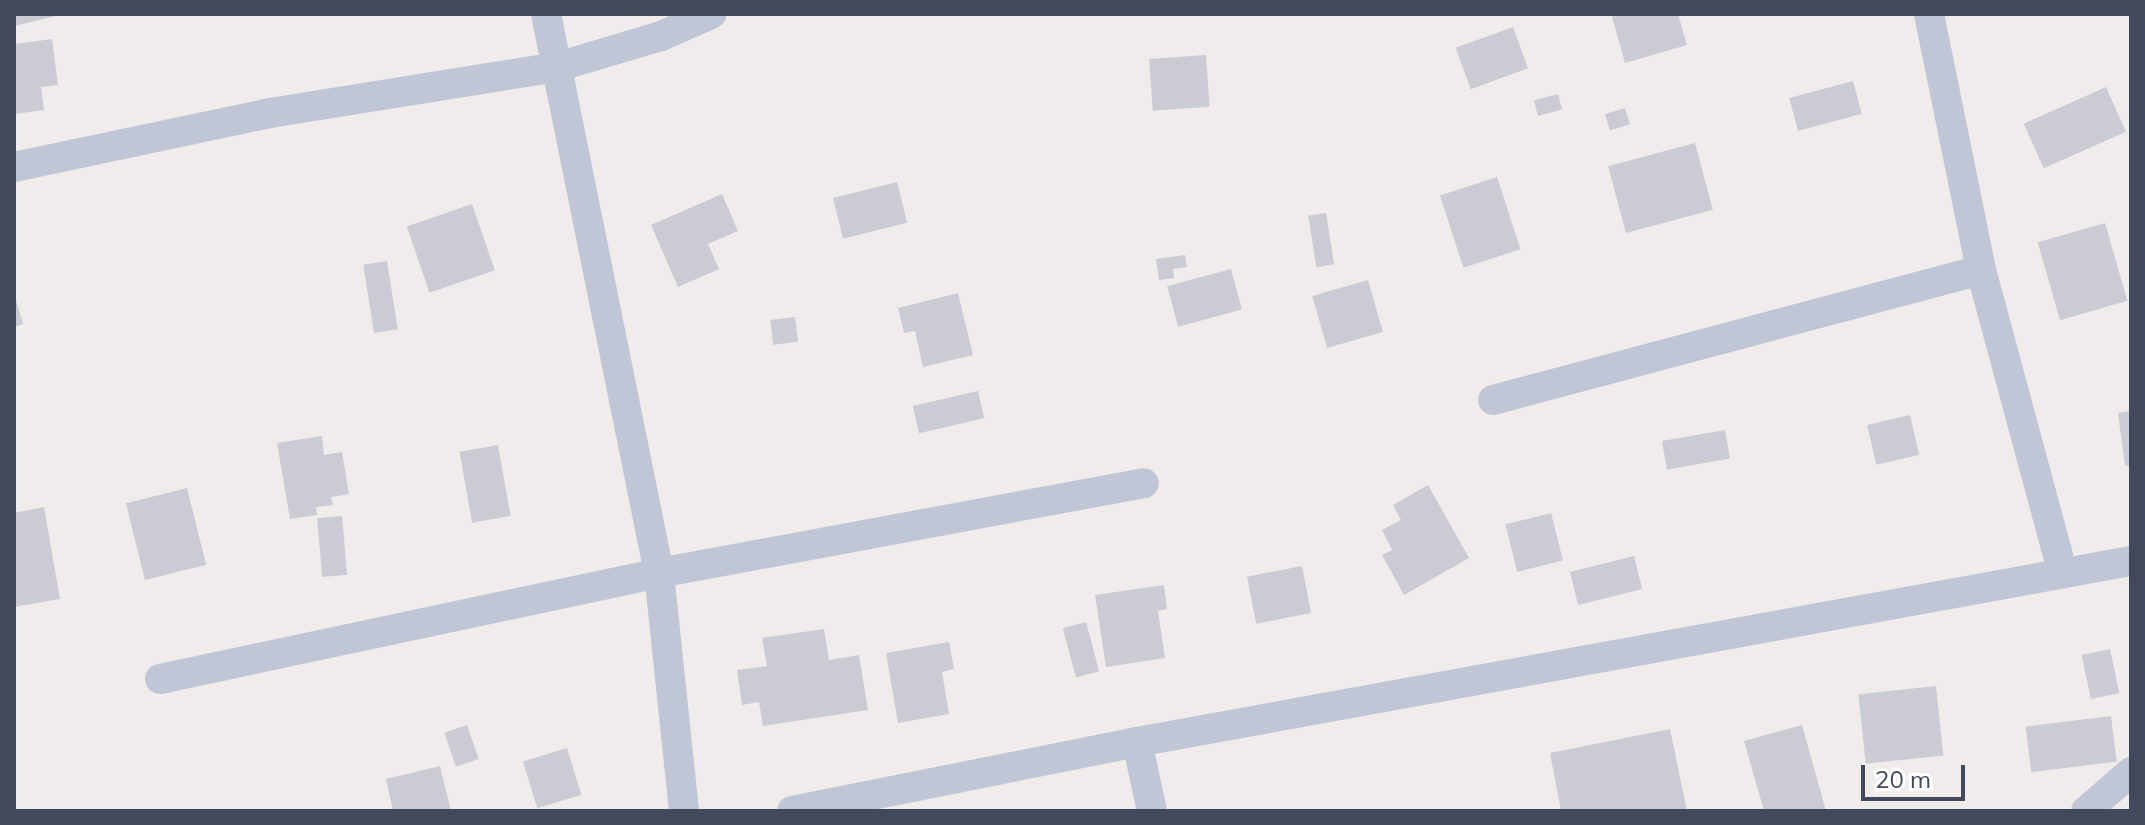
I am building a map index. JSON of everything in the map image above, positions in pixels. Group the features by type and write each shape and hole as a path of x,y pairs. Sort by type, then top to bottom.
{"street":[{"path":"546,14 659,573 684,811"},
{"path":"14,167 270,113 557,67 661,36 711,14"},
{"path":"1929,14 1981,270 2063,573"},
{"path":"1493,400 1981,270"},
{"path":"160,679 659,573 1144,483"},
{"path":"792,811 1137,742 2131,561"},
{"path":"1137,742 1152,811"},
{"path":"2086,811 2131,772"}],"building":[{"path":"14,14 59,14 60,15 14,26"},
{"path":"1622,14 1678,14 1687,45 1625,63 1612,17"},
{"path":"1513,27 1528,68 1471,89 1456,48"},
{"path":"52,39 58,85 41,87 44,110 14,114 14,44"},
{"path":"1206,55 1210,107 1153,111 1149,59"},
{"path":"1853,81 1862,114 1798,131 1789,98"},
{"path":"2106,87 2126,132 2044,168 2024,124"},
{"path":"1558,94 1562,109 1538,116 1534,100"},
{"path":"1625,108 1630,124 1610,130 1605,114"},
{"path":"1695,143 1713,210 1626,233 1608,166"},
{"path":"1497,177 1520,249 1463,268 1440,196"},
{"path":"897,182 907,223 843,239 833,198"},
{"path":"722,194 738,231 708,244 719,269 678,287 651,225"},
{"path":"472,204 495,270 430,293 407,226"},
{"path":"1326,213 1334,264 1316,267 1308,216"},
{"path":"2105,223 2127,301 2060,320 2038,242"},
{"path":"1185,255 1187,267 1173,269 1174,278 1159,280 1156,259"},
{"path":"387,261 398,329 374,333 363,265"},
{"path":"1231,269 1242,310 1178,327 1167,286"},
{"path":"1368,280 1383,332 1327,348 1312,296"},
{"path":"14,293 23,324 14,327"},
{"path":"958,293 973,355 923,367 915,331 904,333 898,308"},
{"path":"795,317 798,342 773,345 770,320"},
{"path":"978,391 984,418 919,433 913,406"},
{"path":"2131,411 2131,465 2125,466 2118,413"},
{"path":"1910,415 1919,455 1876,465 1867,425"},
{"path":"1725,430 1730,459 1667,470 1662,441"},
{"path":"322,436 324,455 342,452 349,494 331,497 333,505 316,507 317,515 290,519 277,443"},
{"path":"498,445 511,516 472,523 460,452"},
{"path":"1428,485 1469,558 1404,595 1382,555 1392,550 1382,530 1401,520 1393,505"},
{"path":"187,488 206,565 145,580 126,503"},
{"path":"44,507 60,599 14,607 14,513"},
{"path":"1551,513 1563,561 1517,572 1505,524"},
{"path":"342,516 347,575 322,577 317,518"},
{"path":"1634,556 1642,589 1578,605 1570,572"},
{"path":"1302,566 1311,613 1256,624 1247,577"},
{"path":"1164,585 1167,609 1158,611 1165,658 1106,667 1095,595"},
{"path":"1086,622 1099,671 1076,677 1063,628"},
{"path":"824,629 829,660 859,655 868,710 763,726 759,702 742,705 737,670 767,666 762,638"},
{"path":"949,642 954,669 942,672 949,714 898,723 886,653"},
{"path":"2110,649 2119,693 2091,699 2082,655"},
{"path":"1936,686 1943,756 1866,764 1858,694"},
{"path":"2111,716 2117,762 2031,772 2026,726"},
{"path":"467,725 479,759 456,767 444,733"},
{"path":"1802,725 1826,811 1764,811 1744,741"},
{"path":"1670,729 1687,811 1561,811 1550,753"},
{"path":"567,748 581,795 537,808 523,761"},
{"path":"440,766 451,811 393,811 386,779"}]}
